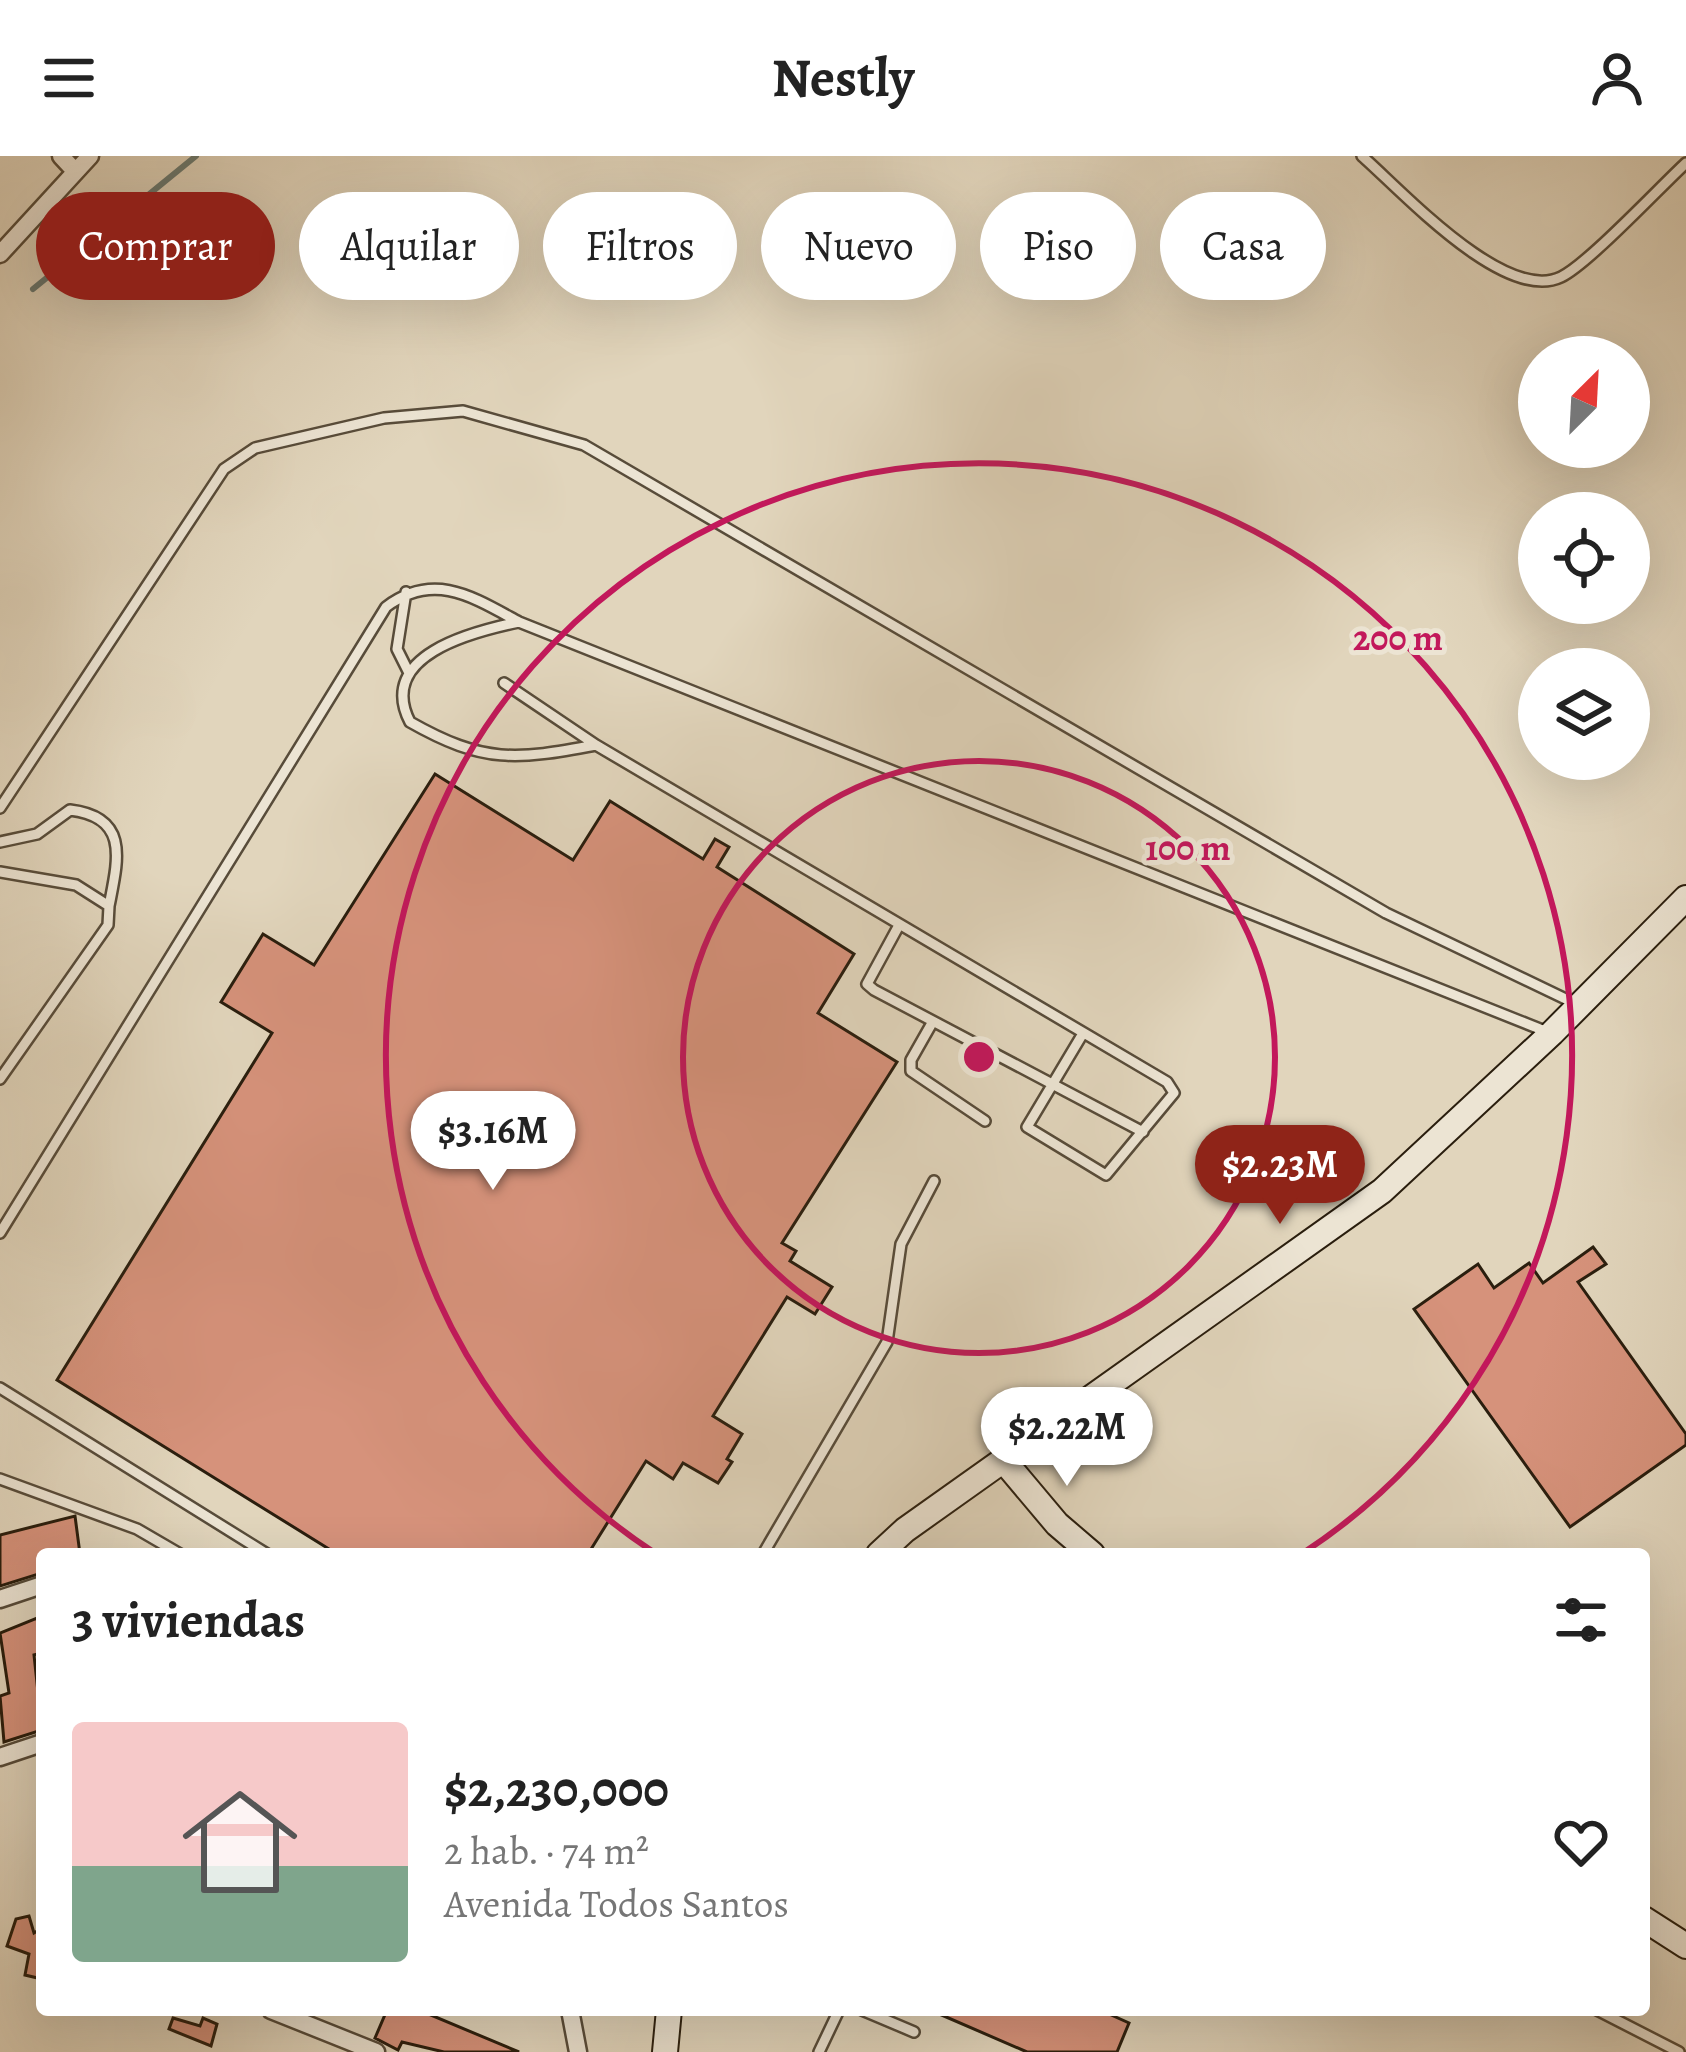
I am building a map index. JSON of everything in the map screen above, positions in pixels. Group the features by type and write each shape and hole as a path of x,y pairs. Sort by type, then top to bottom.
{"street":[{"path":"0,254 68,163 91,156"},
{"path":"887,1548 1382,1191 1552,1034 1686,898"},
{"path":"1004,1461 1057,1524 1085,1548"},
{"path":"0,1599 36,1588"},
{"path":"0,1756 36,1744"},
{"path":"1650,1923 1686,1946"},
{"path":"287,2016 376,2052"},
{"path":"665,2052 668,2016"},
{"path":"578,2044 591,2052"}],"lane":[{"path":"1362,156 1469,250 1532,283 1562,277 1686,163"},
{"path":"0,808 224,469 255,448 384,418 463,411 584,445 1386,913 1579,1006"},
{"path":"0,1233 386,607 406,592 459,589 519,622 1552,1034"},
{"path":"406,592 397,650 407,671"},
{"path":"519,622 468,632 407,671 400,689 410,722 505,760 596,746"},
{"path":"504,683 596,746 1174,1088 1110,1173 1102,1174 1027,1126 1082,1035"},
{"path":"0,842 37,835 70,810 95,813 110,826 119,856 109,925 0,1079"},
{"path":"0,872 20,880 76,885 109,906"},
{"path":"898,928 867,984 1142,1132"},
{"path":"932,1023 910,1071 985,1120"},
{"path":"767,1548 887,1342 901,1244 934,1181"},
{"path":"0,1388 257,1548"},
{"path":"0,1479 136,1529 169,1548"},
{"path":"819,2052 836,2016"},
{"path":"880,2016 914,2032"},
{"path":"1609,2016 1679,2052"}],"building":[{"path":"435,774 573,860 610,801 703,859 715,839 729,847 717,867 854,954 818,1013 897,1062 782,1243 796,1251 790,1261 832,1287 815,1314 787,1297 713,1416 742,1434 718,1483 683,1463 673,1479 646,1461 592,1548 327,1548 57,1380 272,1033 221,1002 263,934 314,965"},
{"path":"1593,1247 1606,1264 1578,1282 1686,1434 1686,1445 1570,1527 1414,1309 1478,1264 1494,1288 1529,1263 1543,1283"},
{"path":"75,1516 79,1548 36,1548 36,1575 0,1586 0,1535"},
{"path":"36,1618 36,1732 4,1742 0,1696 9,1693 0,1633"},
{"path":"29,1916 36,1932 36,1978 25,1975 29,1954 7,1946 16,1919"},
{"path":"384,2016 433,2016 519,2052 444,2052 402,2042 398,2050 375,2038"},
{"path":"944,2016 1113,2016 1129,2023 1117,2052 1027,2052"},
{"path":"173,2018 200,2026 203,2018 217,2024 211,2046 169,2029"}],"waterway":[{"path":"33,289 196,156"}]}
